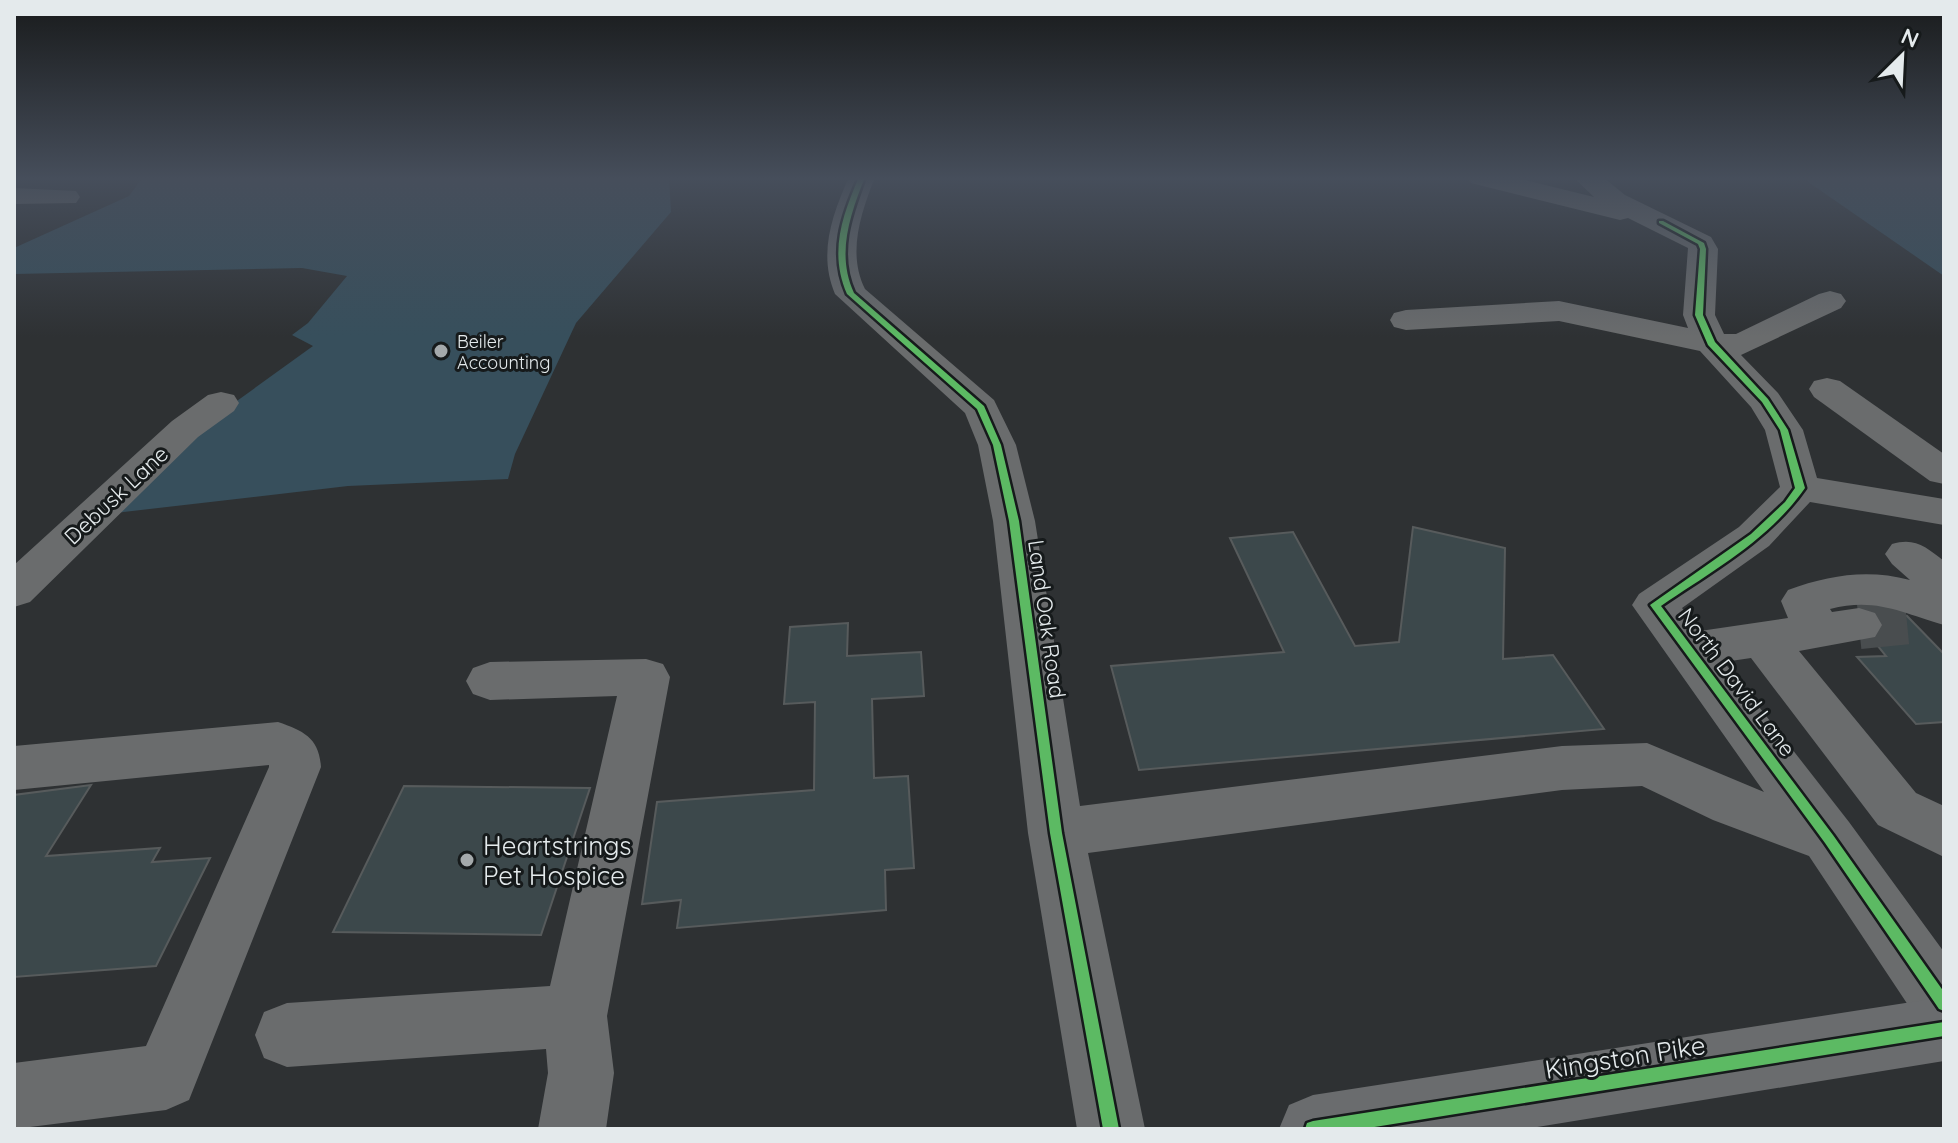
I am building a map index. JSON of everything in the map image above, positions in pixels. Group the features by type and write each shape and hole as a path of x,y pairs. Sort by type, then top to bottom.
{"main road":[{"name":"Kingston Pike","path":"1313,1129 1944,1029"}],"street":[{"name":"Land Oak Road","path":"845,230 841,250 842,280 851,294 981,408 997,445 1014,521 1056,833 1111,1129"},
{"path":"1680,230 1703,249 1699,315 1711,343 1765,401 1784,430 1800,488 1944,513"},
{"path":"1406,320 1559,311 1711,343 1741,345 1830,301"},
{"path":"1827,389 1944,472"},
{"name":"Debusk Lane","path":"20,581 185,429 221,403"},
{"name":"North David Lane","path":"1800,488 1790,505 1757,533 1655,605 1829,839 1944,1004"},
{"path":"1907,554 1944,584"},
{"path":"1688,650 1837,627 1804,601 1830,591 1883,589 1912,593 1933,615"},
{"path":"1762,638 1897,809 1944,833"},
{"path":"490,681 646,677 575,1016 581,1073 572,1129"},
{"path":"14,768 278,743 294,752 295,767 166,1077 14,1097"},
{"path":"1056,833 1562,768 1647,764 1732,804 1829,839"},
{"path":"287,1035 575,1016"}],"shaded area":[{"path":"53,230 655,230 576,323 515,454 508,479 348,486 115,513 216,416 313,346 292,335 308,323 347,276 302,268 14,274 14,248"},
{"path":"1878,230 1944,230 1944,276"}],"building":[{"path":"1413,527 1505,548 1503,659 1553,655 1604,729 1139,770 1111,666 1284,652 1230,538 1293,532 1355,646 1399,642"},
{"path":"1870,608 1907,616 1944,654 1944,722 1916,724 1857,657 1886,656 1873,640 1878,639 1885,623 1878,611"},
{"path":"848,623 847,656 921,652 924,696 872,699 874,778 908,776 914,868 885,870 886,910 677,928 681,900 642,904 657,802 814,790 815,702 784,704 790,627"},
{"path":"91,785 46,856 160,848 152,862 210,858 156,966 14,977 14,795"},
{"name":"Heartstrings Pet Hospice","path":"404,786 590,788 541,935 333,932"}],"tunnel":[{"path":"1859,625 1910,620"}],"cycle path":[{"path":"844,230 842,266 851,294 981,408 997,445 1014,521 1056,833 1111,1129"},
{"path":"1677,230 1701,243 1703,249 1699,315 1711,343 1765,401 1784,430 1800,488 1773,521 1655,605 1829,839 1944,1004"},
{"path":"1313,1129 1944,1029"}],"place":[{"name":"Beiler Accounting","path":"441,351"},
{"name":"Heartstrings Pet Hospice","path":"467,860"}]}
